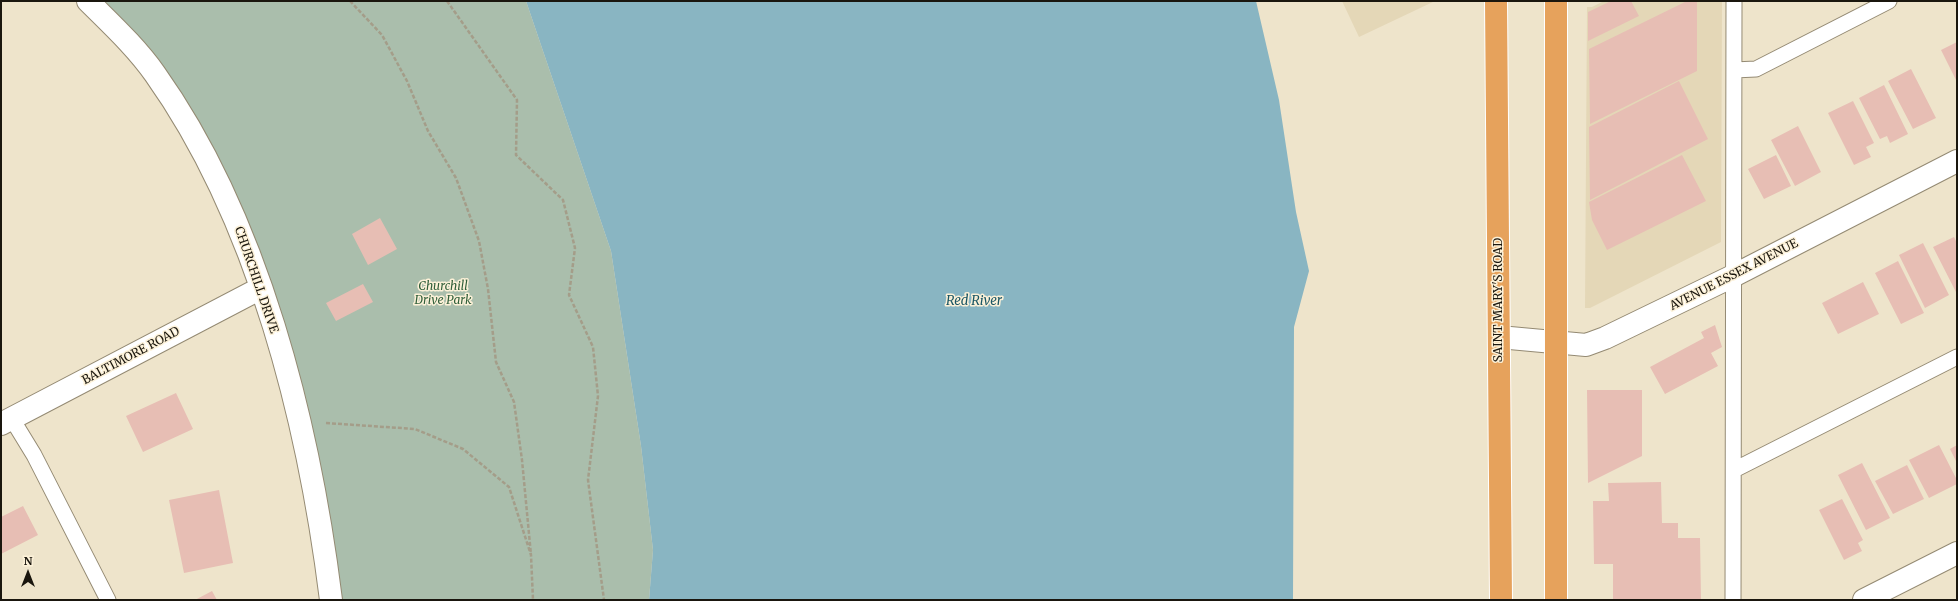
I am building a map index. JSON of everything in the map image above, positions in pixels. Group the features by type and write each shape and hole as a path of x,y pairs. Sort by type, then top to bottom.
{"highway":[{"name":"SAINT MARY'S ROAD","path":"1496,1 1501,600"},
{"path":"1556,1 1556,600"}],"street":[{"name":"CHURCHILL DRIVE","path":"88,1 118,30 155,73 193,134 225,193 261,288 301,429 323,535 331,600"},
{"name":"AVENUE ESSEX AVENUE","path":"1499,337 1586,345 1592,343 1733,276 1957,161"},
{"name":"BALTIMORE ROAD","path":"6,421 261,288"},
{"path":"1864,600 1957,553"}],"lane":[{"path":"1733,600 1734,1"},
{"path":"1734,70 1756,69 1889,1"},
{"path":"1734,470 1957,357"},
{"path":"6,421 34,455 108,600"}],"path":[{"path":"350,1 382,35 407,81 428,131 456,178 479,241 488,289 496,362 514,402 531,555 533,600"},
{"path":"447,1 517,100 516,155 563,200 575,248 568,295 593,347 598,396 588,480 604,600"},
{"path":"301,429 324,423 415,429 463,449 509,487 531,555"}],"shaded area":[{"path":"1342,1 1435,1 1359,37"},
{"path":"1604,1 1722,1 1721,242 1590,308 1585,308 1587,7 1592,7"}],"green space":[{"name":"Churchill Drive Park","path":"88,1 526,1 611,251 641,446 653,550 649,600 331,600 283,361 193,134"}],"water":[{"name":"Red River","path":"526,1 1256,1 1279,100 1296,212 1309,271 1294,327 1293,600 649,600 653,550 641,446 611,251"}],"building":[{"path":"1611,1 1631,1 1639,16 1588,41 1588,12"},
{"path":"1687,1 1697,1 1697,71 1590,124 1589,49"},
{"path":"1957,42 1957,82 1941,50"},
{"path":"1911,69 1936,118 1913,129 1888,81"},
{"path":"1679,81 1708,139 1590,200 1589,127"},
{"path":"1884,85 1908,134 1890,143 1887,136 1880,139 1859,98"},
{"path":"1853,101 1874,143 1866,147 1871,157 1854,165 1828,113"},
{"path":"1798,126 1821,172 1795,186 1771,140"},
{"path":"1682,155 1706,201 1607,250 1592,220 1589,202"},
{"path":"1776,155 1791,186 1764,199 1748,169"},
{"path":"380,218 397,249 368,265 352,234"},
{"path":"1954,237 1957,243 1957,294 1933,247"},
{"path":"1923,243 1949,295 1925,308 1899,255"},
{"path":"1898,261 1924,313 1901,324 1875,273"},
{"path":"1863,282 1879,314 1838,334 1822,303"},
{"path":"363,284 373,302 336,321 326,303"},
{"path":"1715,325 1722,347 1711,353 1718,366 1665,394 1650,367 1704,338 1701,332"},
{"path":"1587,390 1642,390 1642,456 1588,483"},
{"path":"176,393 193,429 143,452 126,416"},
{"path":"1939,445 1957,480 1957,484 1929,498 1909,460"},
{"path":"1957,445 1957,463 1950,449"},
{"path":"1862,463 1890,518 1866,530 1838,475"},
{"path":"1907,465 1924,499 1893,514 1875,481"},
{"path":"1661,482 1662,523 1678,523 1678,538 1700,538 1701,600 1613,600 1613,564 1594,564 1593,501 1609,501 1608,483"},
{"path":"219,490 233,563 184,573 169,500"},
{"path":"1842,499 1863,540 1858,543 1862,551 1844,560 1819,510"},
{"path":"23,506 38,535 1,554 1,517"},
{"path":"212,591 217,600 195,600"}]}
